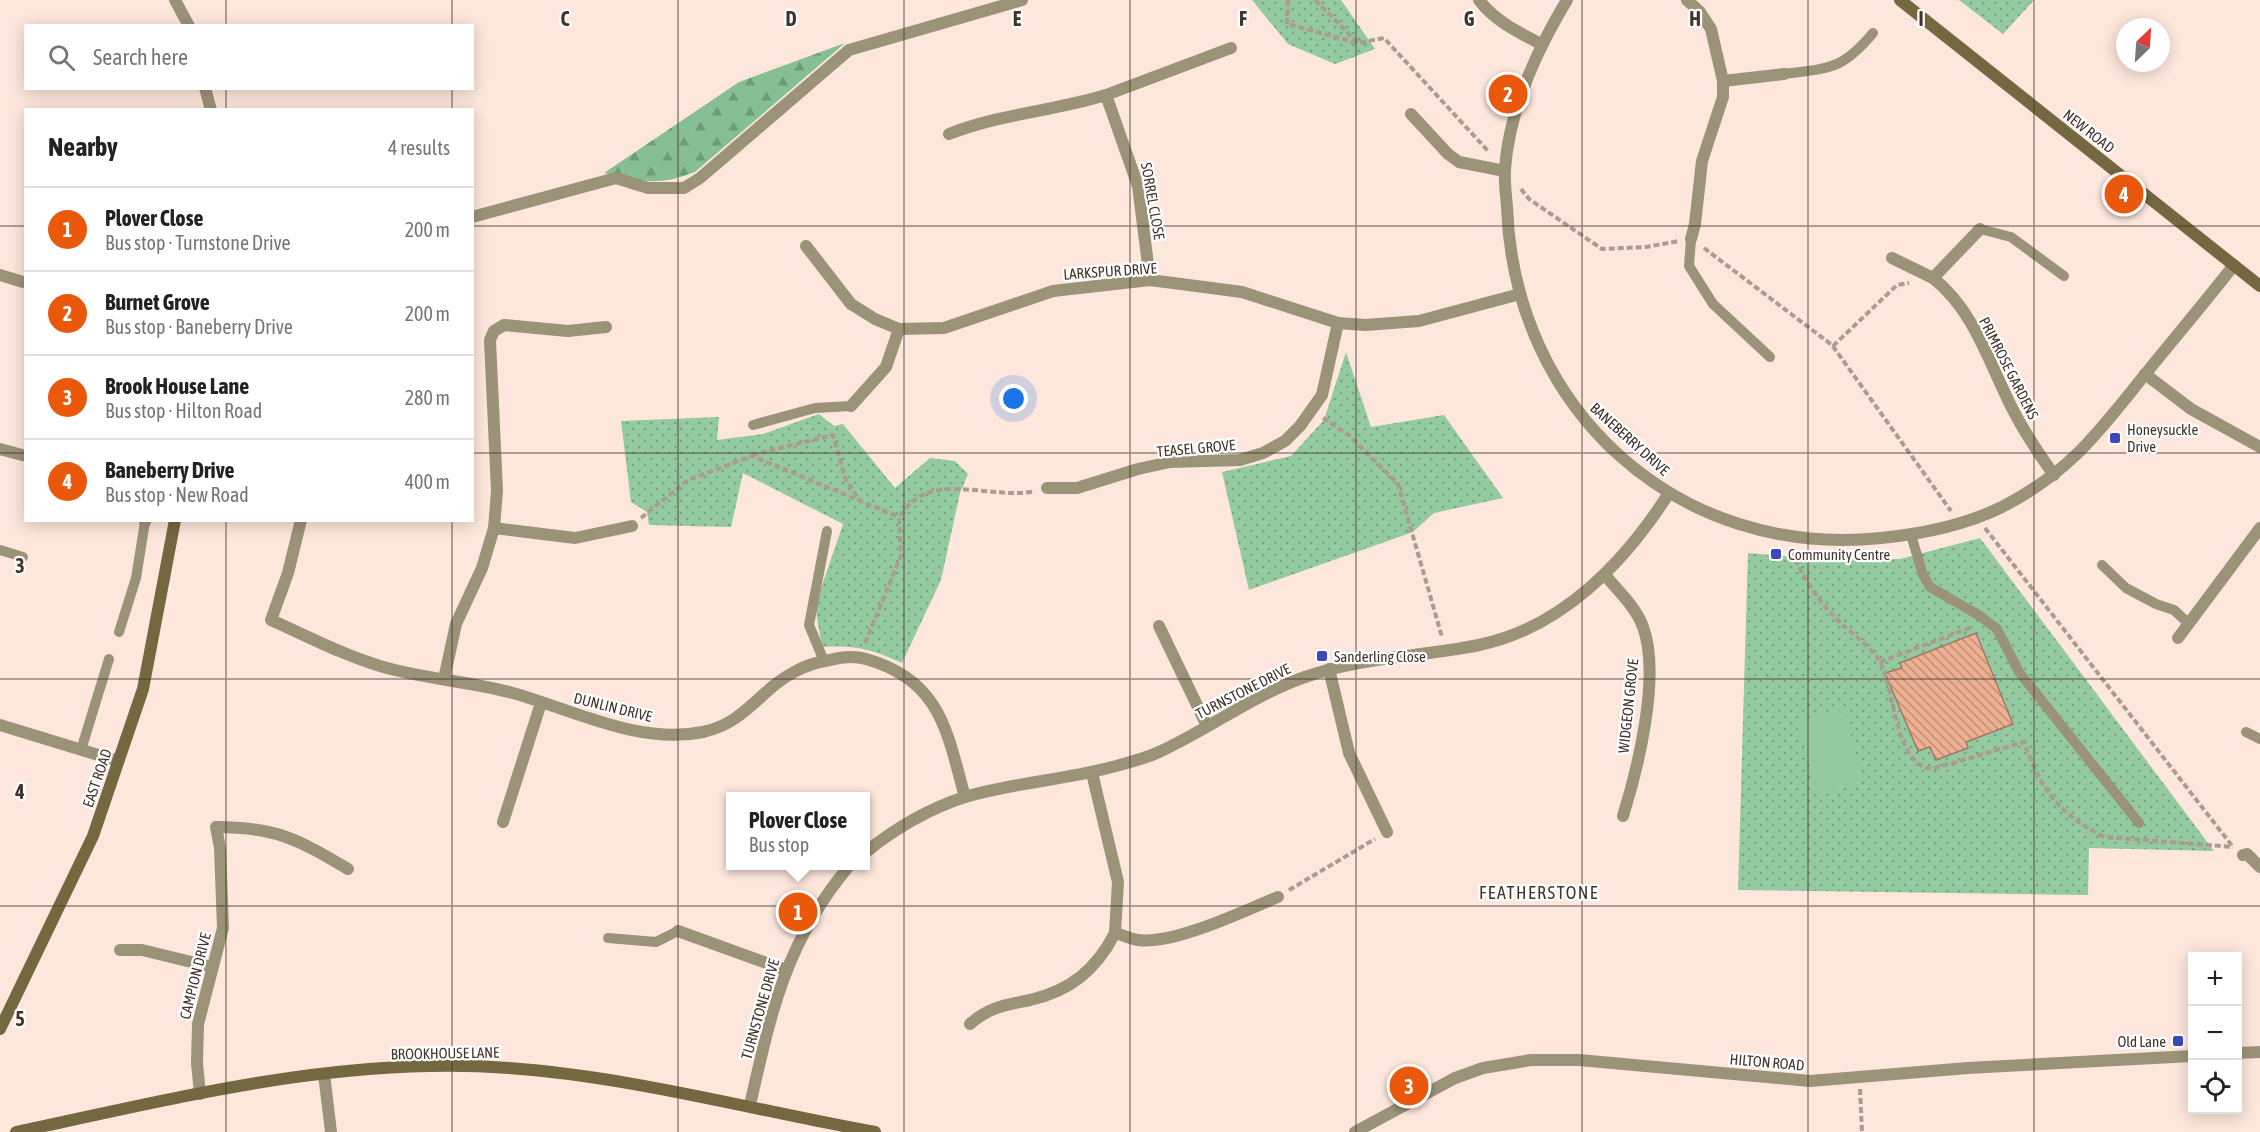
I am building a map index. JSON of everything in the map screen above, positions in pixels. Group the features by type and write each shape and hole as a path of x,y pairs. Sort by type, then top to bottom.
{"street":[{"path":"175,0 188,24"},
{"path":"474,216 616,178 648,188 684,188 700,178 849,51 1022,0"},
{"path":"1479,0 1493,16 1511,29 1541,44"},
{"name":"BANEBERRY DRIVE","path":"1567,0 1541,44 1510,132 1505,171 1507,229 1511,263 1520,294 1546,361 1577,412 1634,467 1669,493 1730,521 1787,536 1847,542 1911,535 1977,518 2001,507 2054,475 2086,447 2234,265"},
{"path":"1687,0 1700,12 1711,29 1723,81 1723,97 1702,161 1695,224 1691,239"},
{"name":"NEW ROAD","path":"1900,0 2260,286"},
{"path":"949,134 975,124 1074,105 1231,48"},
{"path":"1723,81 1784,74"},
{"path":"206,90 211,108"},
{"name":"SORREL CLOSE","path":"1106,95 1138,186 1150,280"},
{"path":"1411,114 1448,154 1459,162 1505,171"},
{"path":"1933,278 1980,229"},
{"name":"LARKSPUR DRIVE","path":"806,246 851,304 875,319 899,329 944,328 1053,291 1150,280 1242,292 1338,323 1365,325 1419,321 1520,294"},
{"name":"PRIMROSE GARDENS","path":"1892,258 1933,278 1948,290 1963,310 2012,408 2054,475"},
{"path":"0,275 23,282"},
{"name":"TEASEL GROVE","path":"1047,488 1077,488 1138,469 1170,462 1240,460 1252,457 1285,441 1313,411 1322,395 1338,323"},
{"path":"444,679 456,624 483,568 494,528 497,491 490,340 494,331 504,325 568,331 606,327"},
{"path":"851,406 886,368 899,329"},
{"path":"2145,374 2192,409 2260,447"},
{"path":"0,449 24,455"},
{"name":"TURNSTONE DRIVE","path":"870,849 929,812 965,798 1092,772 1158,752 1276,687 1329,669 1369,659 1480,645 1513,635 1558,611 1605,575 1650,523 1669,493"},
{"name":"EAST ROAD","path":"0,1029 93,836 143,689 175,522"},
{"name":"DUNLIN DRIVE","path":"301,522 288,573 271,620 378,665 489,687 618,727 676,734 701,733 723,727 741,717 795,671 824,661 859,658 894,670 923,690 933,704 949,739 965,798"},
{"path":"494,528 575,538 632,526"},
{"path":"2178,638 2260,528"},
{"name":"WIDGEON GROVE","path":"1605,575 1634,610 1643,626 1648,646 1641,744 1623,816"},
{"path":"1159,626 1207,726"},
{"path":"1329,669 1349,753 1387,832"},
{"path":"503,822 542,703"},
{"path":"0,725 118,761"},
{"path":"970,1024 984,1012 1001,1004 1055,993 1071,986 1086,974 1107,950 1115,933 1118,882 1092,772"},
{"name":"CAMPION DRIVE","path":"200,1094 196,1063 198,1024 223,928 220,848 216,827 252,827 274,832 295,840 348,869"},
{"path":"2238,851 2247,855 2260,867"},
{"name":"TURNSTONE DRIVE","path":"750,1105 767,1029 786,970 807,923 826,893 846,870"},
{"path":"1115,933 1139,940 1157,939 1193,931 1278,897"},
{"path":"678,931 786,970"},
{"path":"120,950 142,950 194,961 212,968"},
{"path":"2242,1053 2260,1052"},
{"name":"HILTON ROAD","path":"1355,1132 1455,1078 1483,1068 1531,1060 1579,1060 1810,1081 2188,1056"},
{"name":"BROOKHOUSE LANE","path":"16,1132 252,1082 324,1074 442,1066 508,1068 591,1078 750,1105 875,1132"},
{"path":"324,1074 331,1132"}],"lane":[{"path":"1784,74 1836,66 1854,56 1873,33"},
{"path":"1980,229 2011,237 2064,276"},
{"path":"1691,239 1689,266 1713,304 1770,357"},
{"path":"753,425 816,408 851,406"},
{"path":"119,632 136,578 145,522"},
{"path":"824,661 809,625 827,531"},
{"path":"1911,535 1923,575 1930,587 1987,621 2007,644 2019,672 2139,823"},
{"path":"0,550 23,557"},
{"path":"2102,565 2126,588 2156,604 2174,610 2189,624"},
{"path":"81,750 110,659"},
{"path":"2246,732 2260,739"},
{"path":"608,938 656,942 678,931"}],"path":[{"path":"1288,0 1287,24 1358,43 1384,38 1529,199 1602,249 1646,247 1691,239 1832,345 1832,348 1897,285 1933,278"},
{"path":"1315,0 1358,43"},
{"path":"1832,345 1959,522"},
{"path":"1313,411 1350,436 1398,484 1445,650"},
{"path":"632,526 688,480 752,456 833,435 844,478 858,500"},
{"path":"752,456 899,517"},
{"path":"859,658 901,556 899,517 914,500 925,493 944,489 1022,495 1047,488"},
{"path":"1977,518 2238,851"},
{"path":"1787,536 1797,562 1830,613 1880,662 1906,750 1925,768 1932,769 2024,742 2044,789 2067,813 2097,833 2105,837 2238,851"},
{"path":"1880,662 1987,621"},
{"path":"1278,897 1387,832"},
{"path":"1860,1077 1862,1132"}],"green space":[{"path":"1252,0 1341,0 1375,49 1335,64 1288,44"},
{"path":"1959,0 2034,0 2003,34"},
{"path":"845,43 695,172 659,181 604,173 739,82"},
{"path":"1346,352 1371,427 1444,415 1503,498 1434,513 1413,532 1249,590 1222,472 1291,456 1324,420"},
{"path":"819,414 834,426 843,424 895,488 930,458 955,461 968,474 960,493 941,580 902,663 863,649 822,647 815,606 843,524 743,473 731,527 649,525 647,512 631,502 621,421 719,417 717,440 763,434"},
{"path":"1980,538 2214,851 2089,848 2088,895 1738,890 1748,553 1832,560 1900,559"},
{"path":"1844,709 1863,782 1817,794 1798,721"}],"building":[{"path":"1976,633 2013,724 1966,742 1968,748 1936,760 1930,747 1918,751 1885,673 1902,668 1900,663"}],"place":[{"name":"Burnet Grove","path":"1508,94"},
{"name":"Baneberry Drive","path":"2124,194"},
{"name":"Honeysuckle Drive","path":"2115,438"},
{"name":"Community Centre","path":"1776,554"},
{"name":"Sanderling Close","path":"1322,656"},
{"name":"Plover Close","path":"798,912"},
{"name":"Old Lane","path":"2178,1041"},
{"name":"Brook House Lane","path":"1409,1086"}],"district":[{"name":"FEATHERSTONE","path":"1539,892"}]}
